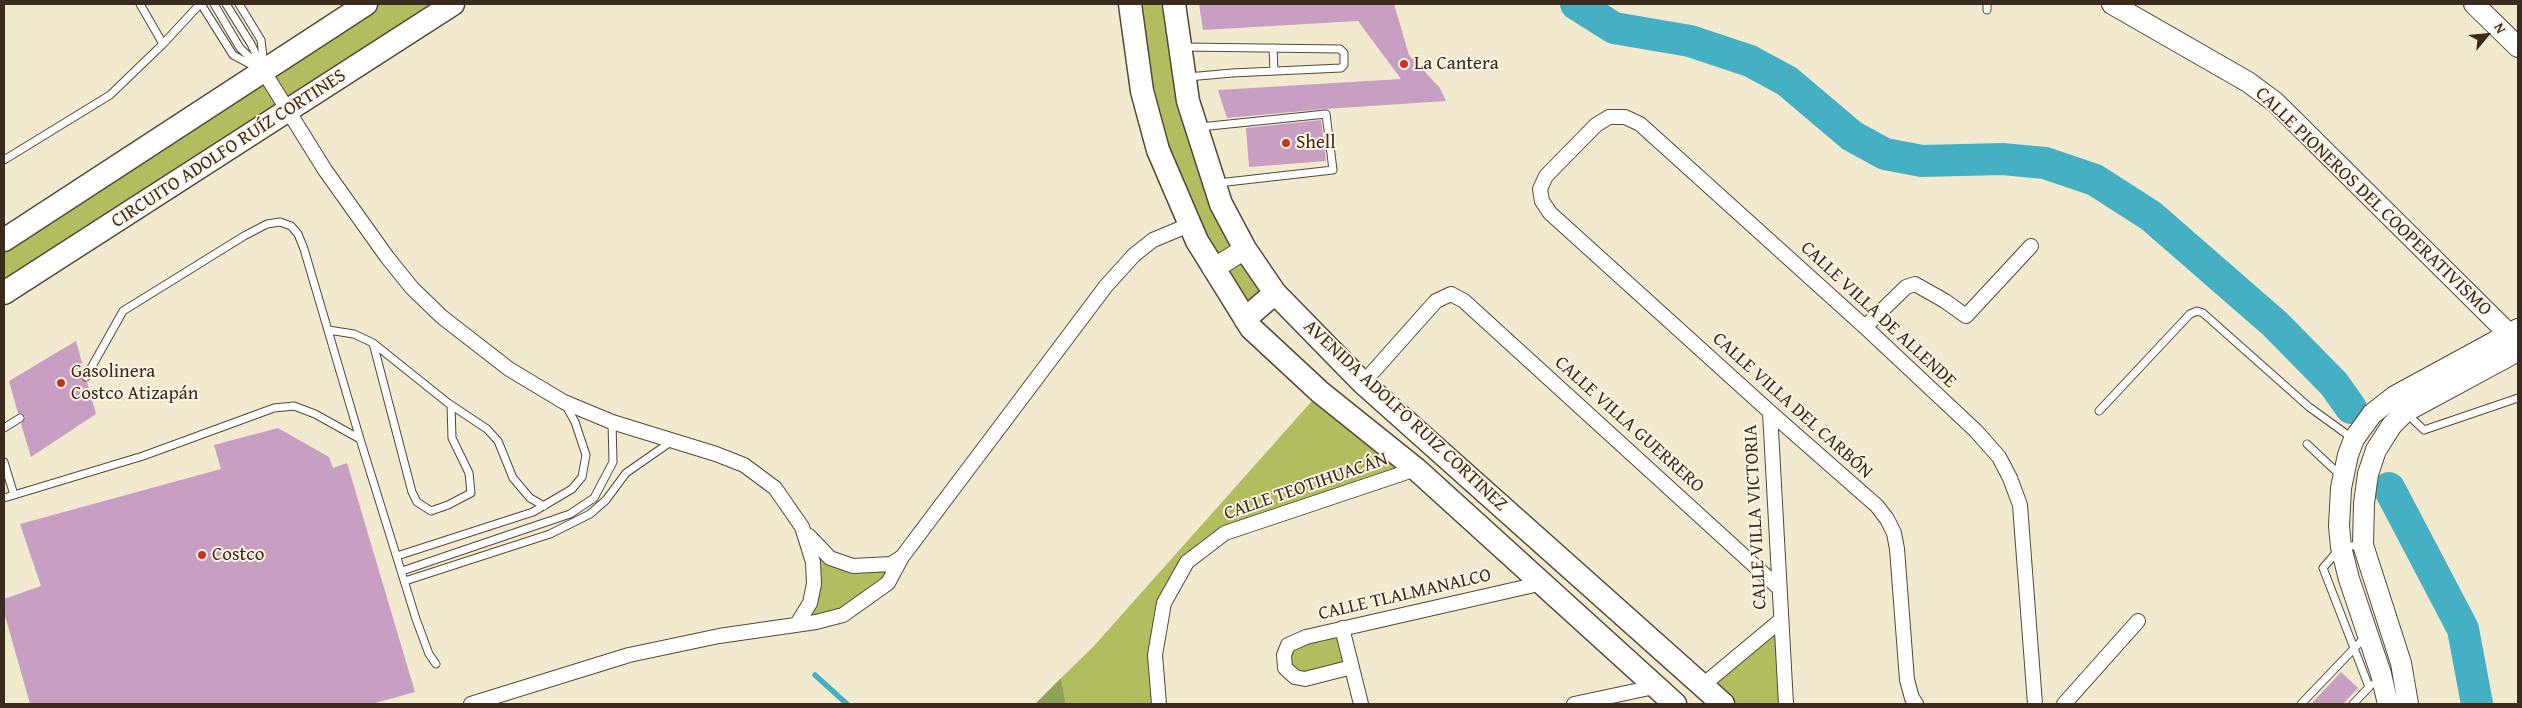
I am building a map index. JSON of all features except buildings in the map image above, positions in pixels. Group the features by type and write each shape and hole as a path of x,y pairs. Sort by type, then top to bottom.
{"main road":[{"path":"4,240 366,4"},
{"name":"CIRCUITO ADOLFO RUÍZ CORTINES","path":"4,293 453,4"},
{"name":"AVENIDA ADOLFO RUIZ CORTINEZ","path":"1130,4 1142,91 1158,150 1189,225 1213,268 1251,328 1320,392 1416,469 1543,583 1654,687 1675,704"},
{"name":"AVENIDA ADOLFO RUIZ CORTINEZ","path":"1174,4 1188,101 1215,184 1222,204 1244,249 1275,293 1363,382 1724,704"},
{"name":"CALLE PIONEROS DEL COOPERATIVISMO","path":"2112,4 2248,82 2275,102 2516,343"},
{"path":"2474,4 2518,47"},
{"path":"1213,268 1244,249"},
{"path":"1245,319 1275,293"},
{"path":"2408,704 2401,663 2363,545 2364,503 2368,474 2376,450 2392,425 2405,412 2516,343"},
{"path":"2388,704 2375,681 2368,634 2341,547 2339,526 2343,478 2354,439 2372,414 2395,396 2516,343"}],"street":[{"path":"264,72 324,170 387,257 412,288 442,317 509,369 564,402 612,422 716,454 744,465 775,488 802,527 830,558 853,566 890,564 902,556"},
{"name":"CALLE VILLA DE ALLENDE","path":"1540,189 1546,176 1596,124 1609,117 1625,117 1640,124 1976,430 1999,457 2010,478 2020,505 2035,704"},
{"name":"CALLE VILLA DEL CARBÓN","path":"1540,189 1542,201 1550,213 1877,506 1887,519 1894,533 1897,549 1906,680 1916,704"},
{"path":"471,704 629,655 719,636 816,622 843,614 888,583 902,556 1106,286 1134,254 1158,238 1189,225"},
{"path":"1865,327 1906,287 1915,284 1945,300 1966,316 2032,246"},
{"name":"CALLE VILLA GUERRERO","path":"1363,382 1436,301 1451,294 1464,301 1779,588"},
{"name":"CALLE VILLA VICTORIA","path":"1770,412 1786,704"},
{"name":"CALLE TEOTIHUACÁN","path":"1159,704 1154,655 1164,603 1186,562 1225,533 1416,469"},
{"path":"797,624 810,603 814,584 811,553 802,527"},
{"name":"CALLE TLALMANALCO","path":"1352,667 1305,679 1295,677 1285,668 1284,655 1288,644 1306,637 1543,583"},
{"name":"CALLE VILLA VICTORIA","path":"1702,685 1781,620"},
{"path":"2064,704 2138,621"},
{"path":"1342,628 1361,704"},
{"path":"1574,704 1654,687"}],"lane":[{"path":"140,4 164,44"},
{"path":"4,160 110,95 164,44 201,4 233,55 264,72"},
{"path":"214,4 240,48 264,72"},
{"path":"226,4 251,44 264,72"},
{"path":"239,4 261,40 264,72"},
{"path":"1180,47 1340,49 1344,53 1344,65 1341,68 1185,78"},
{"path":"1273,48 1274,71"},
{"path":"1196,127 1326,114 1333,170 1215,184"},
{"path":"86,377 123,311 267,224 280,222 291,226 298,234 304,249 397,556 429,654 436,664"},
{"path":"2099,411 2190,314 2197,311 2203,313 2310,407 2354,439"},
{"path":"328,330 354,334 373,342 452,405 487,429 498,441 513,478 530,498 544,506"},
{"path":"373,342 412,492 417,502 431,510 448,505 471,493 469,473 452,438 452,405"},
{"path":"2405,412 2424,430 2518,398"},
{"path":"397,556 544,506 572,489 582,477 586,455 582,440 564,402"},
{"path":"4,498 143,456 274,408 294,406 308,411 360,439"},
{"path":"4,428 20,418"},
{"path":"402,571 570,514 594,498 613,462 612,422"},
{"path":"405,581 550,534 590,514 606,500 626,473 672,440"},
{"path":"2307,444 2343,478"},
{"path":"4,462 14,495"},
{"path":"2353,704 2375,681 2354,648 2322,568 2341,547 2363,545"},
{"path":"2301,704 2368,634"}],"green space":[{"path":"368,4 453,4 4,293 4,240"},
{"path":"1130,4 1174,4 1202,146 1281,300 1251,328 1189,225"},
{"path":"1320,392 1416,469 1260,521 1187,562 1164,603 1159,704 1066,704 1061,678 1093,647"},
{"path":"811,553 830,558 890,564 888,583 843,615 797,624 810,603"},
{"path":"1781,620 1786,704 1723,704 1703,685"},
{"path":"1342,628 1352,667 1305,679 1285,668 1288,645"},
{"path":"1061,678 1066,704 1035,704"}],"waterway":[{"path":"1576,4 1614,28 1690,41 1750,61 1787,81 1852,136 1885,154 1922,161 2002,159 2045,163 2095,180 2151,216 2275,324 2334,384 2351,408"},
{"path":"2389,488 2463,629 2477,704"},
{"path":"815,675 847,704"}],"place":[{"name":"La Cantera","path":"1404,64"},
{"name":"Shell","path":"1286,143"},
{"name":"Gasolinera Costco Atizapán","path":"61,383"},
{"name":"Costco","path":"202,555"}]}
